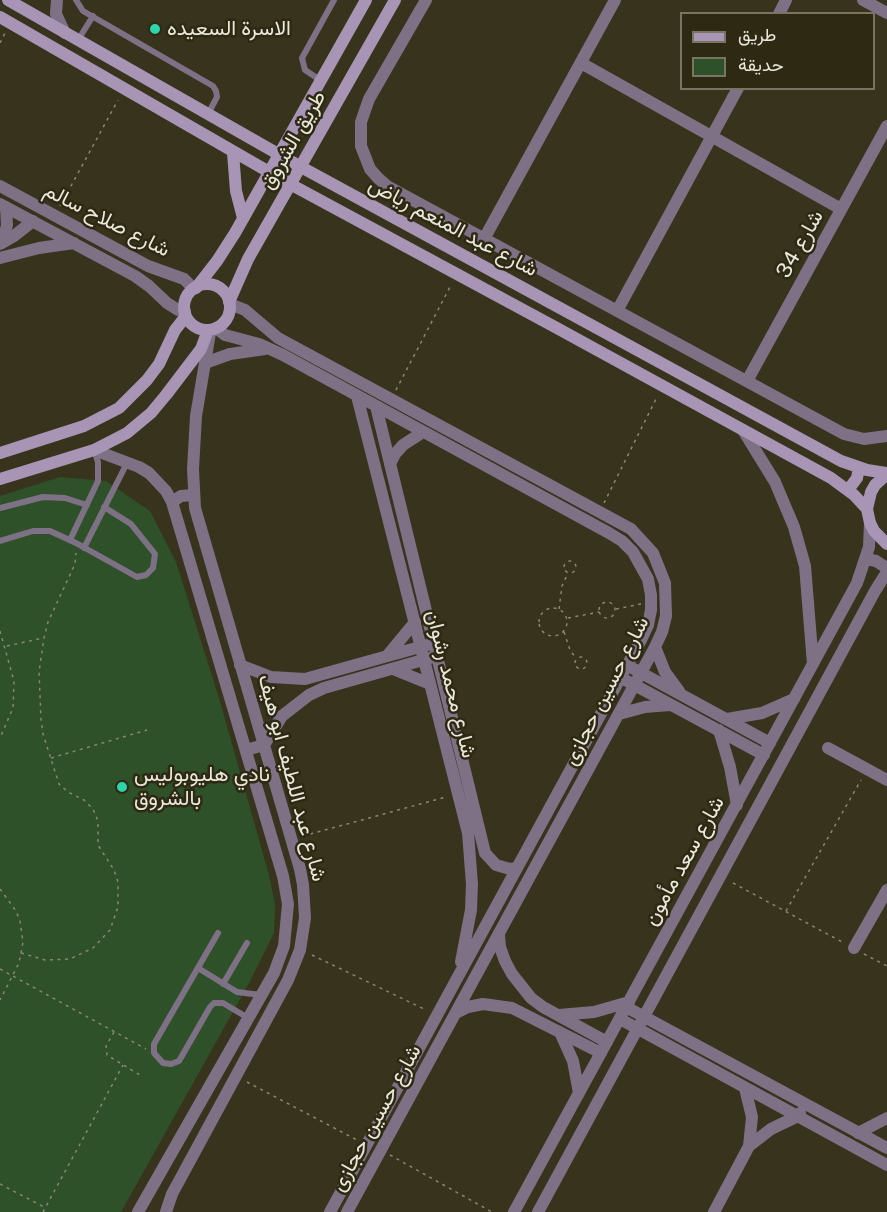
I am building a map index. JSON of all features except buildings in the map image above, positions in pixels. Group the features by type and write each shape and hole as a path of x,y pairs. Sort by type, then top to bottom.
{"street":[{"path":"57,0 56,14 65,33"},
{"name":"طريق الشروق","path":"195,288 217,261 243,218 366,0"},
{"name":"طريق الشروق","path":"229,303 248,259 395,0"},
{"path":"426,0 364,110 359,134 361,146 370,169 387,186 844,434 864,439 887,436"},
{"path":"484,239 615,0"},
{"path":"863,0 887,13"},
{"name":"شارع عبد المنعم رياض","path":"9,1 301,167 841,461 859,468 887,474"},
{"name":"شارع عبد المنعم رياض","path":"0,17 233,153 831,478 848,490 867,509"},
{"path":"96,72 105,56"},
{"path":"580,63 841,209"},
{"path":"617,311 737,90"},
{"name":"شارع 34","path":"747,381 887,126"},
{"path":"233,153 236,191 243,218"},
{"name":"شارع صلاح سالم","path":"0,186 148,266 184,279 195,288"},
{"path":"2,243 7,225 3,205"},
{"name":"شارع صلاح سالم","path":"3,205 142,280 167,303 185,313"},
{"path":"2,243 33,221"},
{"path":"0,258 39,248 74,243"},
{"path":"0,478 93,450 127,433 151,413 201,349 212,329 227,319 229,303 222,290 216,286 202,285 195,288 186,298 185,313 159,364 147,380 119,408 84,426 2,450"},
{"name":"شارع حسين حجازى","path":"229,303 245,310 278,338 600,511 637,534 653,553 661,568 665,583 667,608 662,632 655,647 347,1212"},
{"path":"555,327 564,310"},
{"path":"185,313 195,326 212,329"},
{"name":"شارع حسين حجازى","path":"212,329 269,348 622,541 642,565 648,579 651,602 648,625 330,1212"},
{"name":"شارع عبد اللطيف ابو هيف","path":"166,1212 172,1194 288,980 300,950 304,926 305,902 300,869 195,508 194,434 199,389 212,329"},
{"path":"205,363 243,351 269,348"},
{"path":"372,404 376,391"},
{"name":"شارع محمد رشوان","path":"357,396 468,833 472,884 467,935 454,985"},
{"name":"شارع محمد رشوان","path":"372,404 390,464 485,853 496,865 510,869 517,868"},
{"path":"743,430 776,482 794,527 804,566 813,664"},
{"path":"390,464 403,445 423,432"},
{"name":"شارع عبد اللطيف ابو هيف","path":"93,450 128,462 149,473 166,491 172,502 283,876 288,904 284,946 274,973 138,1212"},
{"path":"848,490 857,478 859,468"},
{"path":"887,474 875,485 868,500 867,509 874,531 887,544"},
{"path":"172,502 181,496 194,495"},
{"name":"شارع سعد مأمون","path":"514,1212 857,583 866,559 870,523"},
{"path":"866,559 876,561 887,570"},
{"name":"شارع سعد مأمون","path":"538,1212 887,570"},
{"path":"387,656 415,622"},
{"path":"240,665 272,677 305,679 434,643"},
{"path":"655,647 665,672 681,695"},
{"path":"246,750 264,745 282,716 309,695 324,688 437,656"},
{"path":"627,665 727,719 767,749"},
{"path":"392,669 430,684"},
{"path":"621,678 719,730 767,749"},
{"path":"727,719 762,713 795,699"},
{"path":"619,714 645,707 672,705"},
{"path":"719,730 730,767 736,805"},
{"path":"828,748 887,780"},
{"path":"854,948 887,890"},
{"path":"499,933 500,947 512,975 531,998 607,1042"},
{"path":"437,1015 453,1018 468,1007 483,1004 512,1008 601,1053"},
{"path":"558,1015 594,1012 628,1005 644,1017 887,1148"},
{"path":"620,1019 887,1165"},
{"path":"561,1032 573,1062 579,1093"},
{"path":"714,1212 749,1146 752,1117 746,1088"},
{"path":"749,1146 771,1129 798,1116 804,1103"},
{"path":"817,1127 824,1114"},
{"path":"858,1133 887,1118"}],"lane":[{"path":"76,0 80,8 213,86 217,98 208,115"},
{"path":"321,81 305,70 302,58 334,0"},
{"path":"78,40 93,16"},
{"path":"73,542 99,476 99,462 93,450"},
{"path":"84,548 128,462"},
{"path":"0,508 43,497 65,498 87,505"},
{"path":"0,541 42,530 57,534 137,577 146,574 153,568 155,554 125,519 104,507"},
{"path":"218,933 154,1044 154,1053 159,1061 167,1064 179,1061 210,1006 217,1003 223,1003 248,1018"},
{"path":"223,984 247,943"},
{"path":"198,968 237,992 261,995"}],"path":[{"path":"55,216 124,89"},
{"path":"392,399 457,274"},
{"path":"600,511 663,386"},
{"path":"21,953 45,960 70,959 85,952 93,948 110,930 118,907 118,882 114,870 98,844 98,821 93,809 84,800 59,784 43,734 39,703 39,672 44,638 48,622 75,564 73,542"},
{"path":"567,618 560,609 562,586 568,573 576,570 574,562 566,563 564,568 568,573"},
{"path":"615,609 651,602"},
{"path":"600,612 604,603 611,604 615,609"},
{"path":"560,609 546,609 540,615 539,624 543,632 552,636 564,631"},
{"path":"600,612 607,618 613,616 615,609"},
{"path":"567,618 600,612"},
{"path":"567,618 564,631 570,650 576,658"},
{"path":"0,631 14,681 13,708 0,738"},
{"path":"5,647 44,638"},
{"path":"581,656 586,659 585,667 578,668 574,664 576,658 581,656"},
{"path":"50,758 147,730"},
{"path":"786,912 867,770"},
{"path":"291,839 459,794"},
{"path":"733,883 887,966"},
{"path":"0,889 11,902 20,921 23,942 13,976 0,1000"},
{"path":"300,950 437,1015"},
{"path":"0,969 154,1053"},
{"path":"114,1032 105,1050 107,1054 143,1077"},
{"path":"44,1212 123,1065"},
{"path":"236,1076 367,1145"},
{"path":"381,1151 492,1212"},
{"path":"0,1184 46,1208"}],"green space":[{"name":"نادي هليوبوليس بالشروق","path":"60,477 106,481 150,511 176,562 219,698 269,875 275,904 274,933 248,985 121,1212 0,1212 0,496"}],"place":[{"name":"الاسرة السعيده","path":"155,29"},
{"name":"نادي هليوبوليس بالشروق","path":"122,787"}]}
